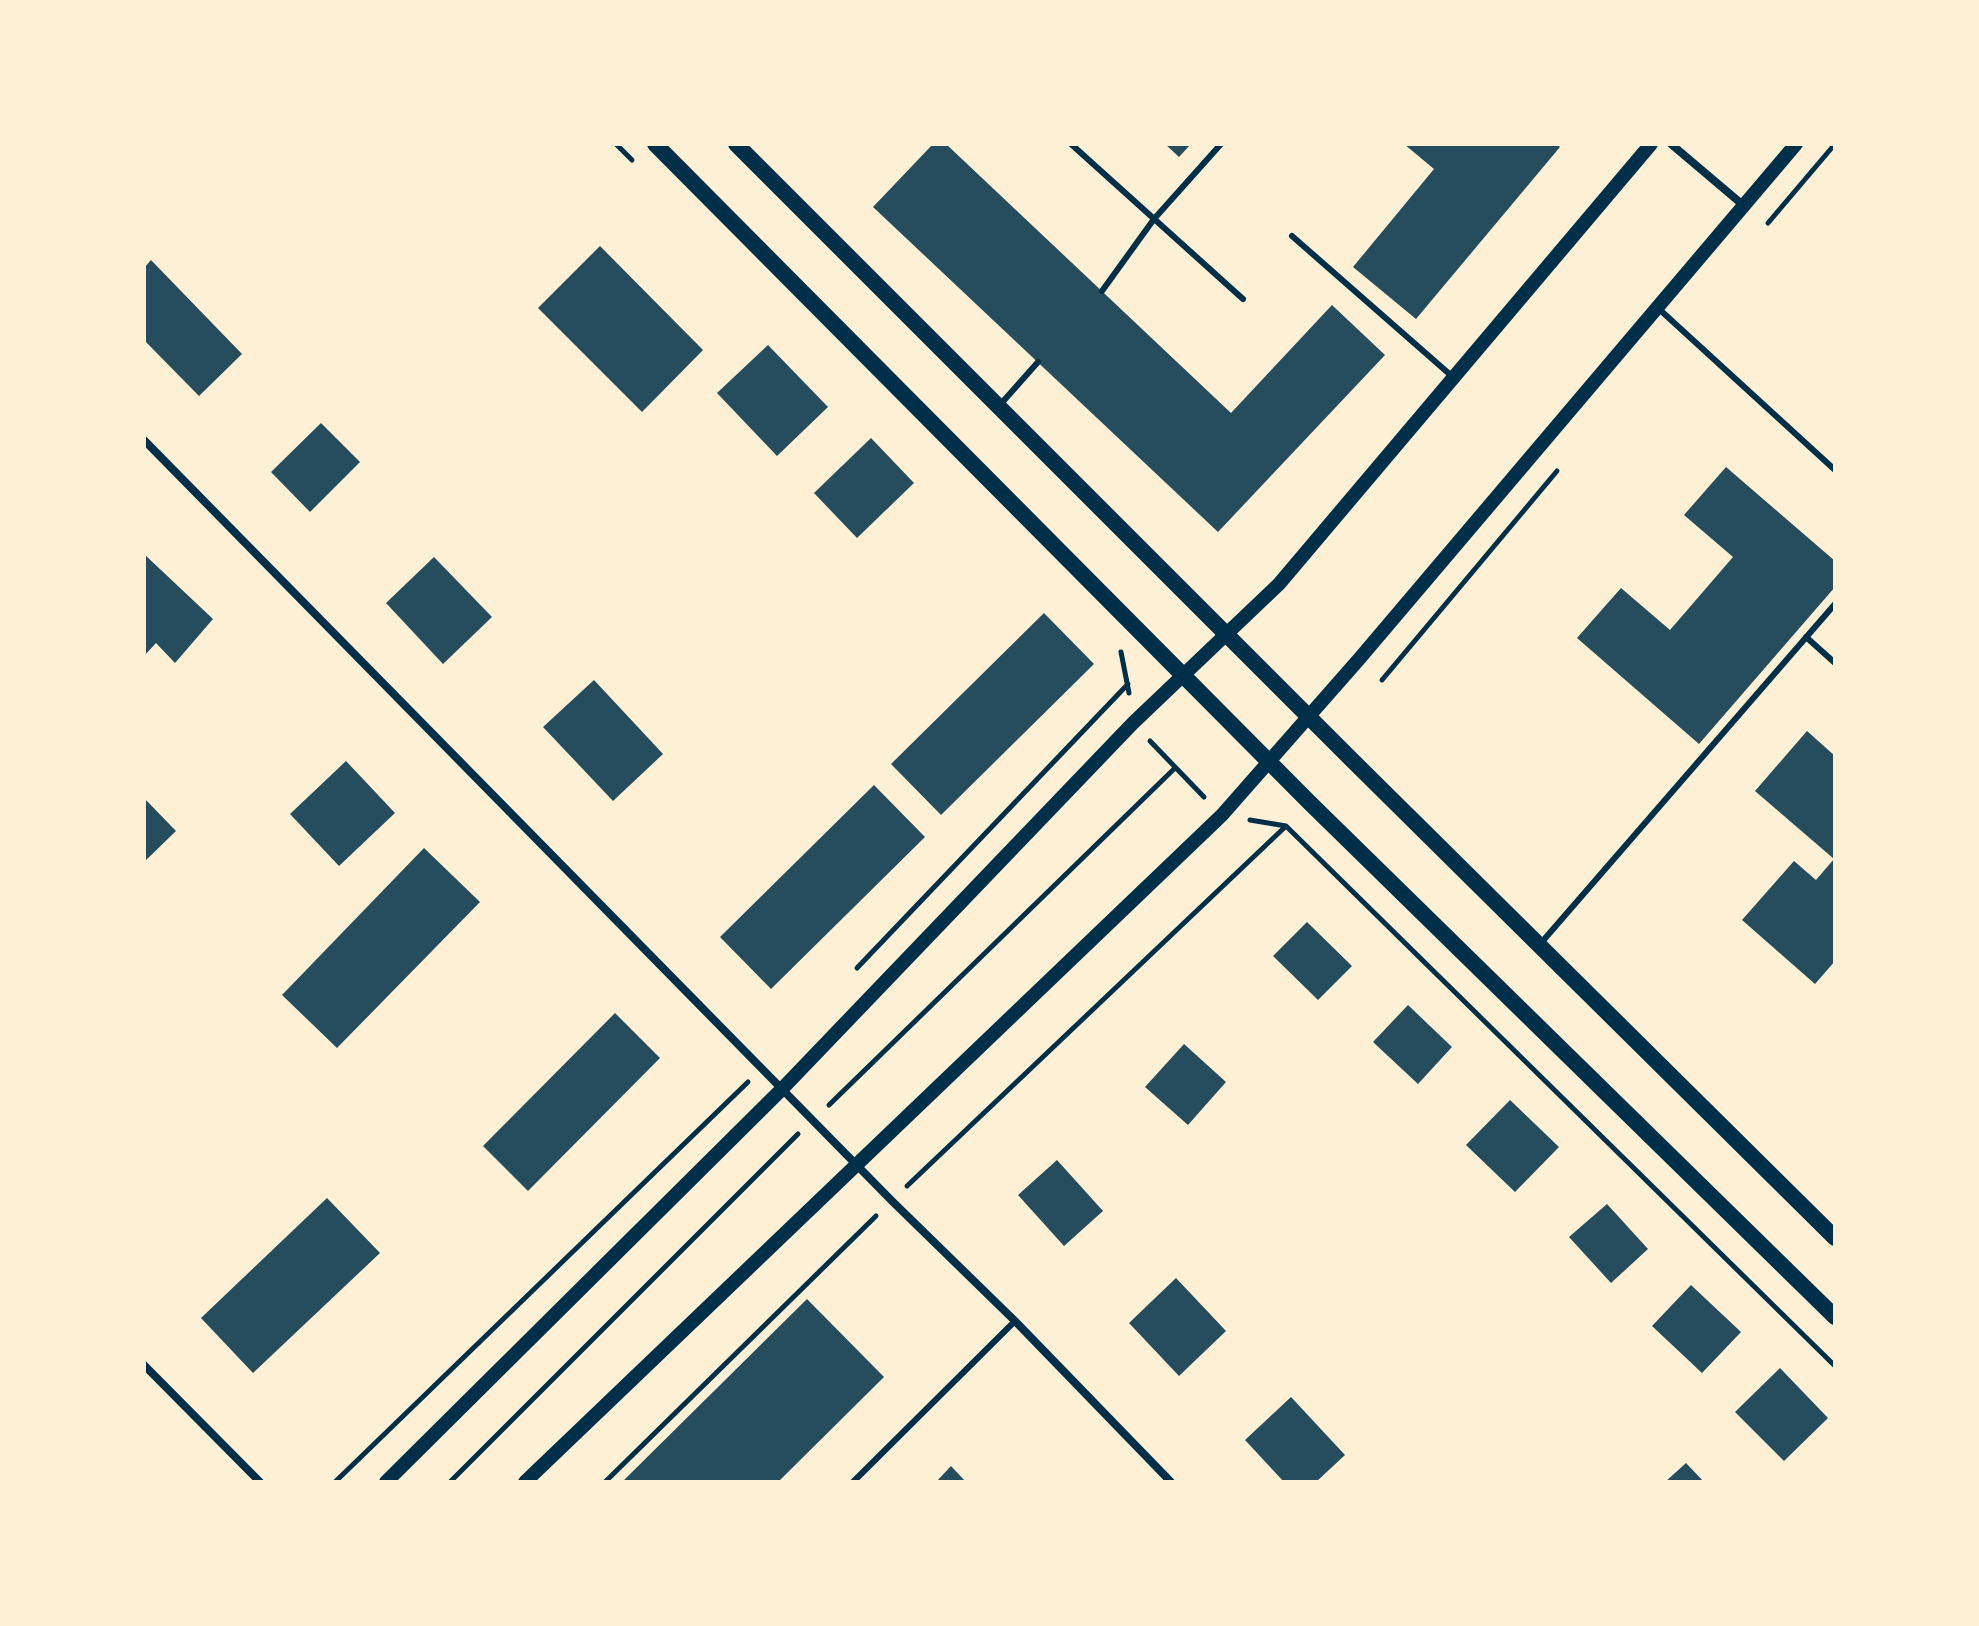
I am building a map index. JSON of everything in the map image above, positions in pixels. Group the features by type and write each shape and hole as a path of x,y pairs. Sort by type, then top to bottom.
{"main road":[{"path":"655,144 1269,762 1835,1317"},
{"path":"736,144 1835,1238"}],"street":[{"path":"386,1482 782,1089 1133,723 1279,584 1651,144"},
{"path":"1671,144 1743,205"},
{"path":"525,1482 1222,815 1796,144"},
{"path":"144,440 1171,1482"},
{"path":"144,1365 260,1482"}],"lane":[{"path":"1071,144 1243,299"},
{"path":"1102,291 1154,219 1221,144"},
{"path":"1292,236 1454,378"},
{"path":"1656,307 1835,470"},
{"path":"999,406 1038,362"},
{"path":"1539,945 1835,604"},
{"path":"1806,637 1835,663"},
{"path":"853,1482 1015,1321"}],"path":[{"path":"616,144 636,163"},
{"path":"1766,225 1835,144"},
{"path":"1382,680 1565,461"},
{"path":"1110,641 1121,652 1133,723 1222,815 1286,826 1835,1366"},
{"path":"848,978 1128,684"},
{"path":"605,1482 892,1201 1286,826"},
{"path":"335,1482 762,1068"}],"building":[{"path":"933,144 946,144 1231,413 1332,305 1385,355 1218,532 873,207"},
{"path":"1165,144 1191,144 1179,157"},
{"path":"1404,144 1557,144 1560,147 1416,319 1353,267 1434,169"},
{"path":"600,246 703,350 642,412 538,308"},
{"path":"151,260 242,354 199,396 144,340 144,268"},
{"path":"768,345 828,407 777,456 717,393"},
{"path":"321,423 360,462 310,512 271,472"},
{"path":"871,438 914,483 857,538 814,493"},
{"path":"1726,467 1835,561 1835,587 1699,744 1577,638 1621,588 1670,630 1733,557 1684,515"},
{"path":"144,554 213,619 175,663 156,643 144,656"},
{"path":"434,557 492,617 443,664 386,603"},
{"path":"1044,613 1094,664 941,815 891,764"},
{"path":"594,680 663,754 613,801 543,727"},
{"path":"1807,731 1835,756 1835,961 1815,984 1742,920 1794,861 1816,880 1834,859 1755,791"},
{"path":"346,761 395,813 339,866 290,814"},
{"path":"874,785 925,837 771,989 720,937"},
{"path":"144,798 176,831 144,862"},
{"path":"424,848 480,902 337,1048 282,995"},
{"path":"1307,922 1352,966 1318,1000 1273,956"},
{"path":"1408,1005 1452,1047 1418,1084 1373,1042"},
{"path":"615,1013 660,1058 528,1191 483,1146"},
{"path":"1184,1044 1226,1082 1188,1125 1145,1087"},
{"path":"1510,1100 1559,1147 1515,1192 1466,1145"},
{"path":"1057,1160 1103,1211 1064,1246 1018,1195"},
{"path":"327,1198 380,1253 253,1373 201,1318"},
{"path":"1607,1204 1648,1249 1611,1283 1569,1237"},
{"path":"1176,1278 1226,1331 1179,1376 1129,1323"},
{"path":"1691,1285 1741,1332 1702,1373 1652,1326"},
{"path":"807,1299 884,1377 778,1482 622,1482"},
{"path":"1780,1368 1828,1418 1784,1461 1735,1412"},
{"path":"1291,1397 1345,1455 1316,1482 1284,1482 1245,1440"},
{"path":"1686,1463 1704,1482 1665,1482"},
{"path":"951,1466 966,1482 936,1482"}]}
